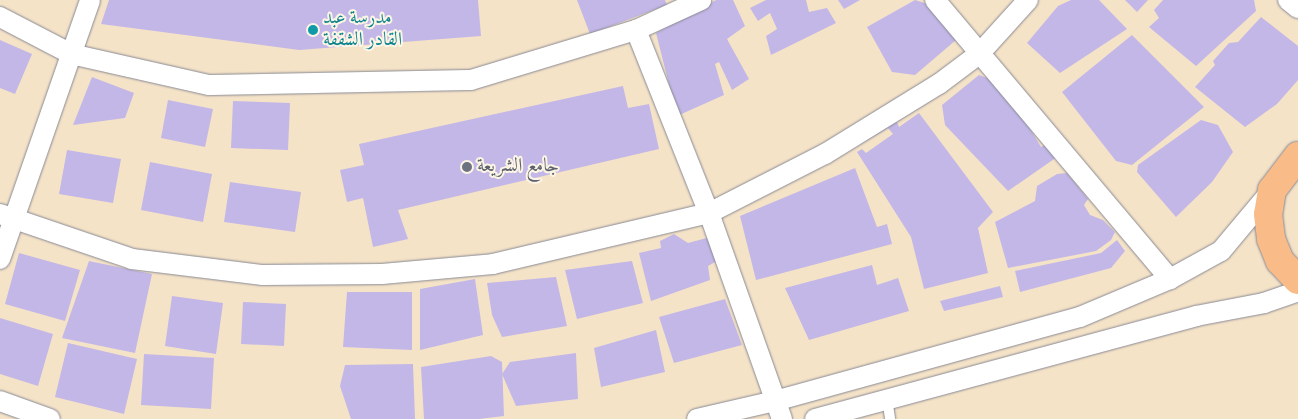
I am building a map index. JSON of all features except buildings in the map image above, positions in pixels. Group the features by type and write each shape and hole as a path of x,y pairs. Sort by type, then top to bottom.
{"main road":[{"path":"1298,156 1272,190 1268,214 1270,238 1280,261 1298,280"}],"street":[{"path":"0,259 7,216 71,54 90,0"},
{"path":"0,17 71,54 209,85 471,80 636,30 700,0"},
{"path":"935,0 1170,279"},
{"path":"7,216 132,259 273,275 382,274 493,264 709,213 825,154 939,84 979,54 1028,0"},
{"path":"1288,0 1298,8"},
{"path":"636,30 709,213 778,410"},
{"path":"697,419 778,410 1080,317 1170,279 1220,251 1272,190"},
{"path":"815,419 889,409 1088,345 1196,316 1264,303 1298,291"},
{"path":"1080,317 1088,345"},
{"path":"0,401 50,419"}],"place":[{"name":"مدرسة عبد القادر الشقفة","path":"313,30"},
{"name":"جامع الشريعة","path":"467,167"}]}
